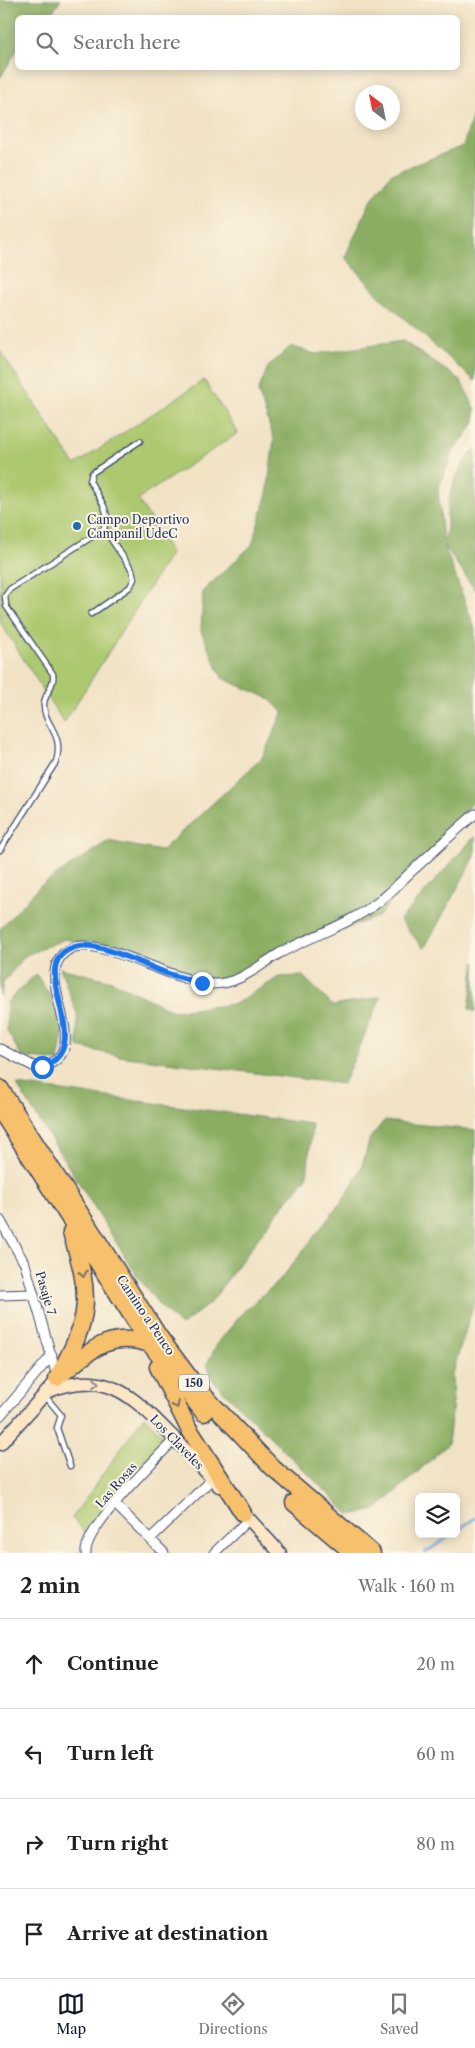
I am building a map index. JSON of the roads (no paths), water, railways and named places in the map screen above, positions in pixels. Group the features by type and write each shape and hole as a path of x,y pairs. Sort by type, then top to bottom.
{"highway":[{"name":"Camino a Penco","path":"0,1088 154,1330 198,1389 273,1468 372,1553"},
{"name":"Camino a Penco","path":"0,1110 150,1344 195,1402 240,1451 290,1499 353,1553"},
{"path":"50,1388 78,1340 85,1311 86,1296 82,1266 64,1211"},
{"path":"50,1388 90,1351 106,1342 124,1338 150,1344 179,1412 246,1516"}],"street":[{"path":"0,1049 37,1068 47,1065 60,1055 65,1046 67,1035 54,973 57,962 71,949 81,946 99,947 193,981 212,984 232,981 250,973 280,954 350,920 378,903 475,814"},
{"path":"0,1210 0,1220"},
{"name":"Pasaje 7","path":"0,1220 20,1252 52,1354 50,1388"},
{"path":"0,1295 34,1294"},
{"path":"0,1416 52,1354"},
{"name":"Los Claveles","path":"50,1388 80,1382 100,1383 115,1388 144,1407 280,1553"},
{"path":"0,1444 33,1410 50,1388"},
{"name":"Las Rosas","path":"86,1553 87,1544 114,1504 175,1439"},
{"path":"150,1539 212,1479"},
{"path":"114,1504 164,1553"},
{"path":"214,1553 246,1516"}],"lane":[{"path":"0,850 56,762 59,752 58,737 46,714 44,704 54,682 53,674 6,606 6,593 10,588 104,529 107,516 90,481 92,473 140,441"},
{"path":"92,614 130,587 134,579 132,570 104,529"},
{"path":"50,1388 61,1415 57,1428 70,1466"}],"waterway":[{"path":"460,1528 475,1518"},
{"path":"425,1553 446,1538"}],"place":[{"name":"Campo Deportivo Campanil UdeC","path":"77,526"}]}
